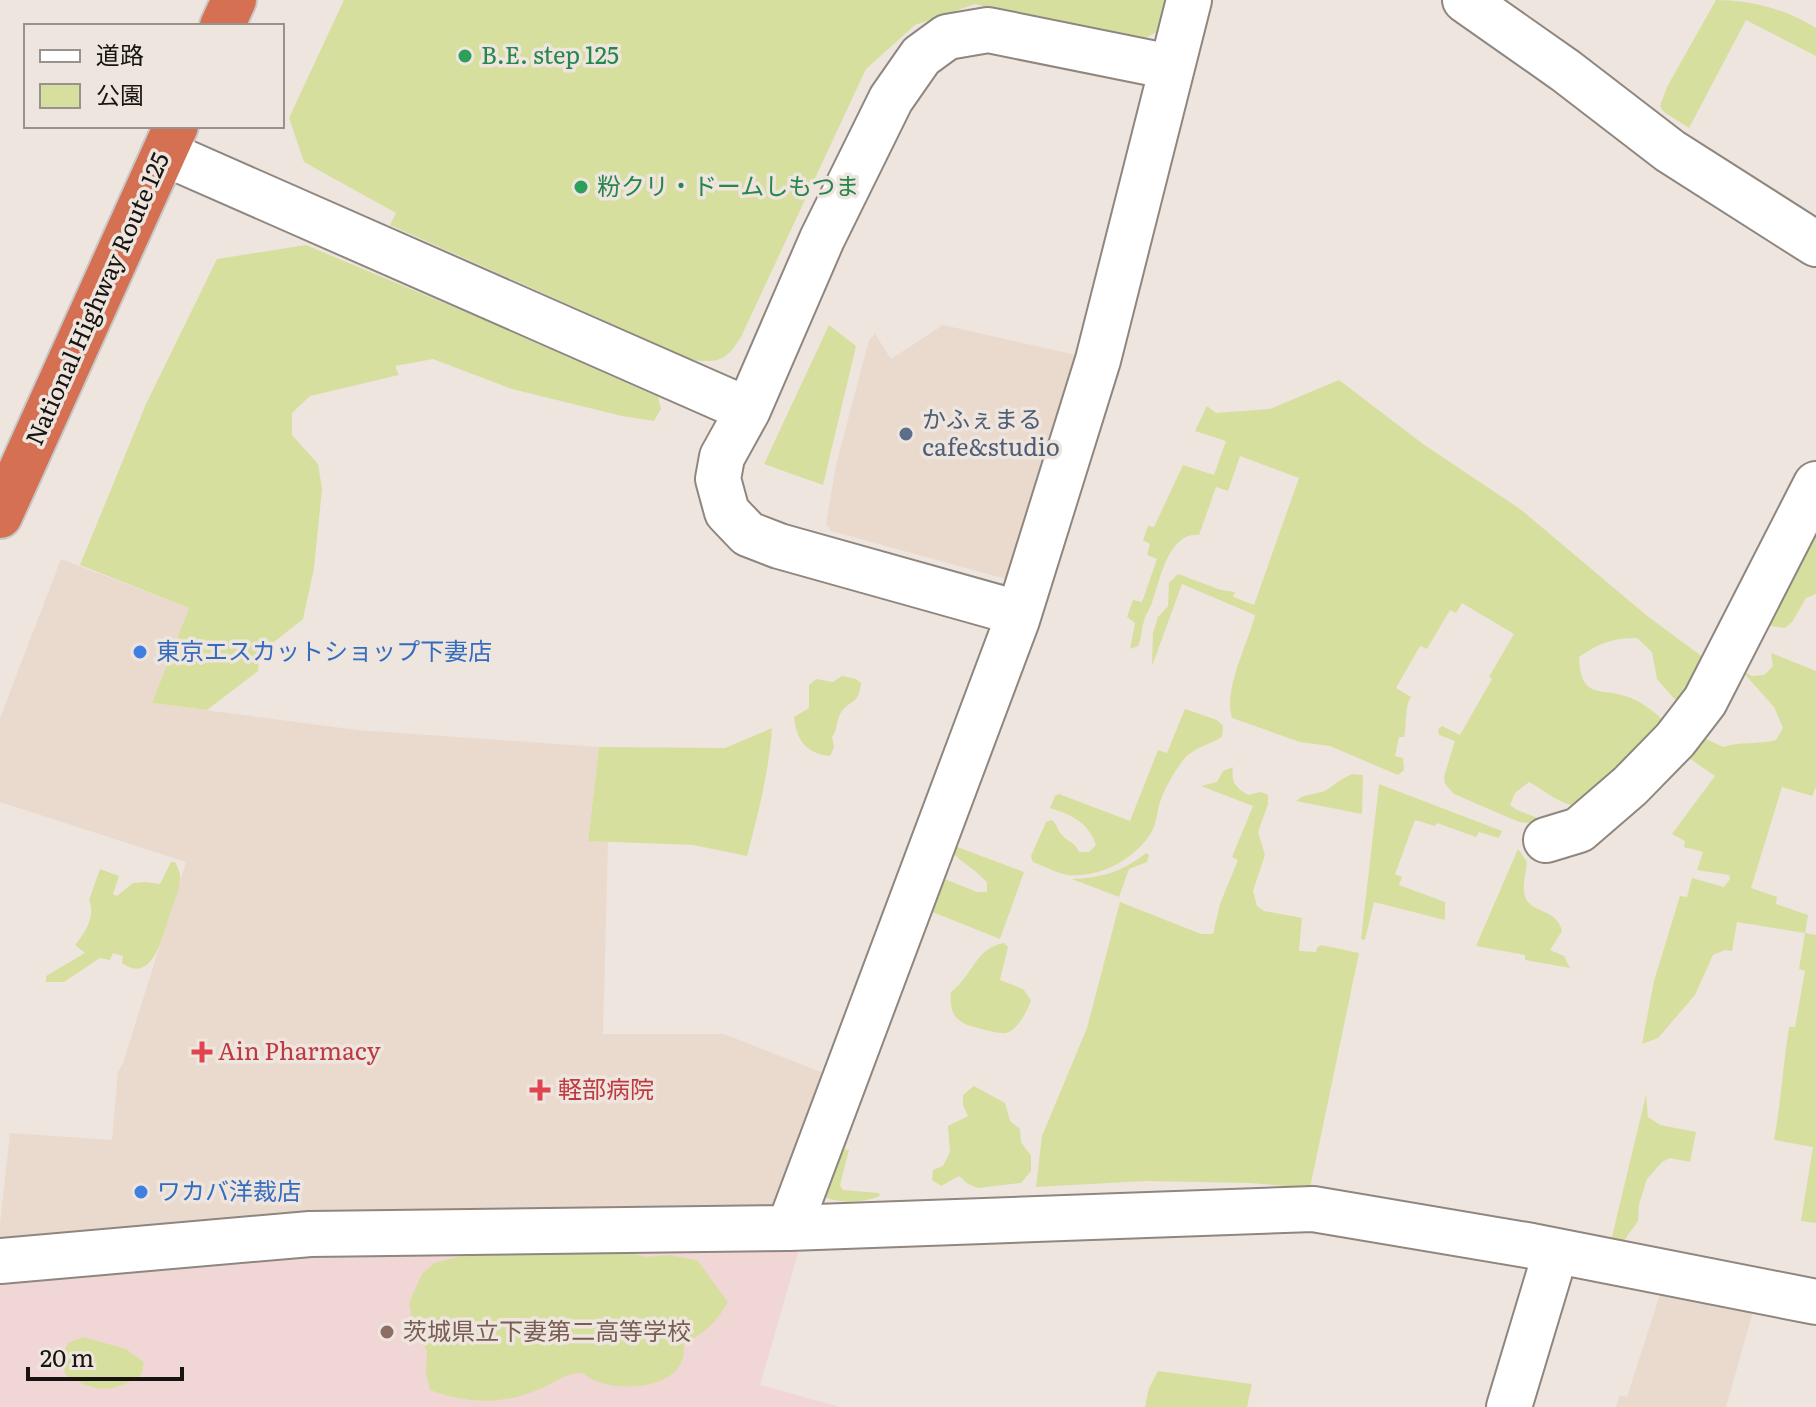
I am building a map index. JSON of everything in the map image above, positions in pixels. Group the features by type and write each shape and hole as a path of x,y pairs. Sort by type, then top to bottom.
{"highway":[{"path":"223,24 234,0"},
{"name":"National Highway Route 125","path":"0,516 170,140"}],"street":[{"path":"789,1228 1018,613 1098,360 1189,0"},
{"path":"1465,0 1566,71 1670,151 1816,244"},
{"path":"1018,613 779,546 748,534 727,512 718,479 722,457 748,410 829,225 891,99 921,56 947,37 988,30 1171,67"},
{"path":"170,140 748,410"},
{"path":"1546,840 1579,830 1630,786 1675,740 1705,701 1816,484"},
{"path":"0,1261 310,1234 789,1228 1313,1209 1556,1251 1816,1302"},
{"path":"1509,1407 1556,1251"}],"shaded area":[{"path":"943,325 1098,360 1028,585 831,531 826,524 836,465 869,340 875,334 891,359"},
{"path":"61,559 189,608 152,703 357,730 599,747 588,841 608,840 603,1034 724,1034 844,1081 789,1228 0,1261 0,1223 10,1133 112,1140 118,1072 186,862 0,802 0,718"},
{"name":"茨城県立下妻第二高等学校","path":"799,1250 760,1385 840,1407 0,1407 0,1280 202,1259 435,1251"},
{"path":"1757,1289 1726,1407 1616,1407 1620,1395 1627,1397 1661,1291"}],"green space":[{"name":"粉クリ・ドームしもつま","path":"344,0 1166,0 1157,32 1133,44 975,4 915,25 866,69 741,337 727,355 710,361 693,360 390,225 396,213 304,162 289,118"},
{"path":"1716,0 1768,7 1804,21 1816,28 1816,56 1746,20 1689,128 1660,106 1667,87"},
{"path":"306,245 658,397 661,409 654,421 622,416 512,389 433,359 395,366 399,375 310,396 292,413 292,435 318,464 322,489 314,568 303,619 259,654 258,671 207,710 152,703 189,608 80,565 146,404 217,259"},
{"path":"829,325 856,346 823,485 764,464"},
{"path":"1339,380 1423,444 1520,509 1646,615 1708,661 1684,710 1657,679 1652,652 1637,638 1606,642 1579,657 1588,687 1636,700 1667,724 1584,807 1562,802 1529,782 1515,793 1510,805 1540,819 1538,824 1519,822 1454,794 1445,784 1444,777 1455,741 1439,735 1438,729 1442,726 1460,735 1514,634 1462,603 1456,613 1450,610 1427,649 1420,646 1396,688 1411,697 1406,711 1404,737 1399,737 1395,756 1403,758 1404,770 1398,775 1330,746 1300,742 1232,718 1233,680 1255,615 1182,584 1152,666 1153,633 1158,617 1168,606 1169,583 1178,574 1235,592 1233,597 1254,605 1299,478 1240,456 1228,491 1216,487 1199,535 1188,536 1173,549 1162,571 1138,646 1130,649 1135,623 1127,617 1133,600 1142,602 1157,559 1147,555 1150,544 1143,540 1148,526 1154,527 1183,465 1214,475 1226,441 1195,431 1207,406 1216,413 1270,409"},
{"path":"1816,514 1816,594 1806,598 1785,628 1764,625"},
{"path":"1771,653 1816,671 1816,787 1812,796 1782,787 1751,888 1777,897 1776,904 1808,915 1805,933 1737,922 1732,951 1725,950 1713,955 1695,995 1658,1038 1642,1044 1654,981 1680,896 1687,897 1692,878 1724,887 1730,879 1729,875 1697,870 1703,852 1684,847 1685,841 1672,834 1715,776 1686,756 1704,738 1723,747 1776,740 1783,728 1774,707 1740,669 1752,676 1764,675 1773,666"},
{"path":"842,676 856,679 861,683 860,690 857,698 840,714 832,737 834,747 830,756 822,755 809,749 800,739 794,717 809,708 809,685 816,679 833,682"},
{"path":"1185,709 1217,720 1223,726 1222,737 1194,751 1181,763 1162,797 1152,831 1137,850 1116,865 1080,875 1064,874 1033,862 1031,856 1046,822 1052,820 1079,852 1089,852 1096,845 1089,830 1078,820 1050,808 1059,794 1130,821 1158,750 1167,753"},
{"path":"772,728 766,777 747,856 693,845 588,841 599,747 725,748"},
{"path":"1233,767 1233,780 1240,789 1248,795 1261,792 1268,795 1258,832 1265,855 1253,891 1257,906 1264,911 1302,918 1299,951 1316,952 1321,945 1359,953 1310,1188 1250,1183 1146,1181 1036,1187 1042,1136 1087,1028 1120,902 1201,934 1213,934 1220,904 1238,860 1232,857 1253,806 1201,786 1217,782 1223,771"},
{"path":"1352,774 1363,775 1362,814 1296,801 1324,791"},
{"path":"1379,784 1502,831 1499,838 1479,832 1476,837 1437,823 1435,826 1415,820 1395,874 1402,877 1399,885 1445,902 1445,920 1374,902 1365,940 1361,939"},
{"path":"944,842 1024,872 1000,939 925,909 942,878 977,892 987,892 987,882"},
{"path":"1518,849 1527,862 1525,896 1532,905 1555,918 1559,924 1562,931 1550,950 1564,956 1570,968 1525,960 1525,955 1476,946"},
{"path":"1146,853 1149,855 1147,862 1129,869 1119,897 1072,879 1111,873"},
{"path":"171,862 175,862 180,873 178,889 159,946 148,963 141,968 132,968 122,963 123,956 113,953 110,960 100,958 64,982 46,982 46,976 85,953 75,945 90,918 89,900 100,869 119,876 113,894 117,896 133,883 160,884"},
{"path":"1805,933 1816,935 1816,1223 1801,1221 1813,1147 1774,1140 1789,1027 1795,1027 1805,971 1799,969"},
{"path":"1004,943 1008,947 1000,980 1023,989 1031,1000 1016,1026 1002,1033 960,1021 952,1010 951,992 980,956"},
{"path":"974,1086 1005,1103 1010,1121 1020,1129 1021,1142 1031,1156 1031,1171 1021,1183 978,1188 959,1176 941,1186 932,1180 933,1170 943,1166 950,1152 948,1126 968,1116 963,1095"},
{"path":"1646,1095 1648,1117 1660,1125 1696,1132 1690,1162 1670,1158 1662,1162 1647,1179 1639,1204 1638,1221 1623,1242 1611,1241"},
{"path":"838,1148 849,1150 840,1185 843,1190 879,1193 880,1196 850,1202 821,1196"},
{"path":"611,1248 646,1257 669,1255 697,1260 728,1302 709,1326 684,1344 682,1361 674,1373 650,1384 619,1386 577,1373 528,1394 486,1401 458,1398 430,1390 426,1373 427,1352 413,1323 409,1303 422,1274 434,1263 490,1249 511,1254"},
{"path":"83,1337 126,1349 144,1362 142,1374 122,1385 104,1389 85,1385 65,1374 63,1354 68,1343"},
{"path":"1158,1371 1252,1384 1247,1407 1145,1407 1149,1388"}],"place":[{"name":"B.E. step 125","path":"465,56"},
{"name":"粉クリ・ドームしもつま","path":"581,187"},
{"name":"かふぇまる cafe&studio","path":"906,434"},
{"name":"東京エスカットショップ下妻店","path":"140,652"},
{"name":"Ain Pharmacy","path":"202,1052"},
{"name":"軽部病院","path":"540,1090"},
{"name":"ワカバ洋裁店","path":"141,1192"},
{"name":"茨城県立下妻第二高等学校","path":"387,1332"}]}
